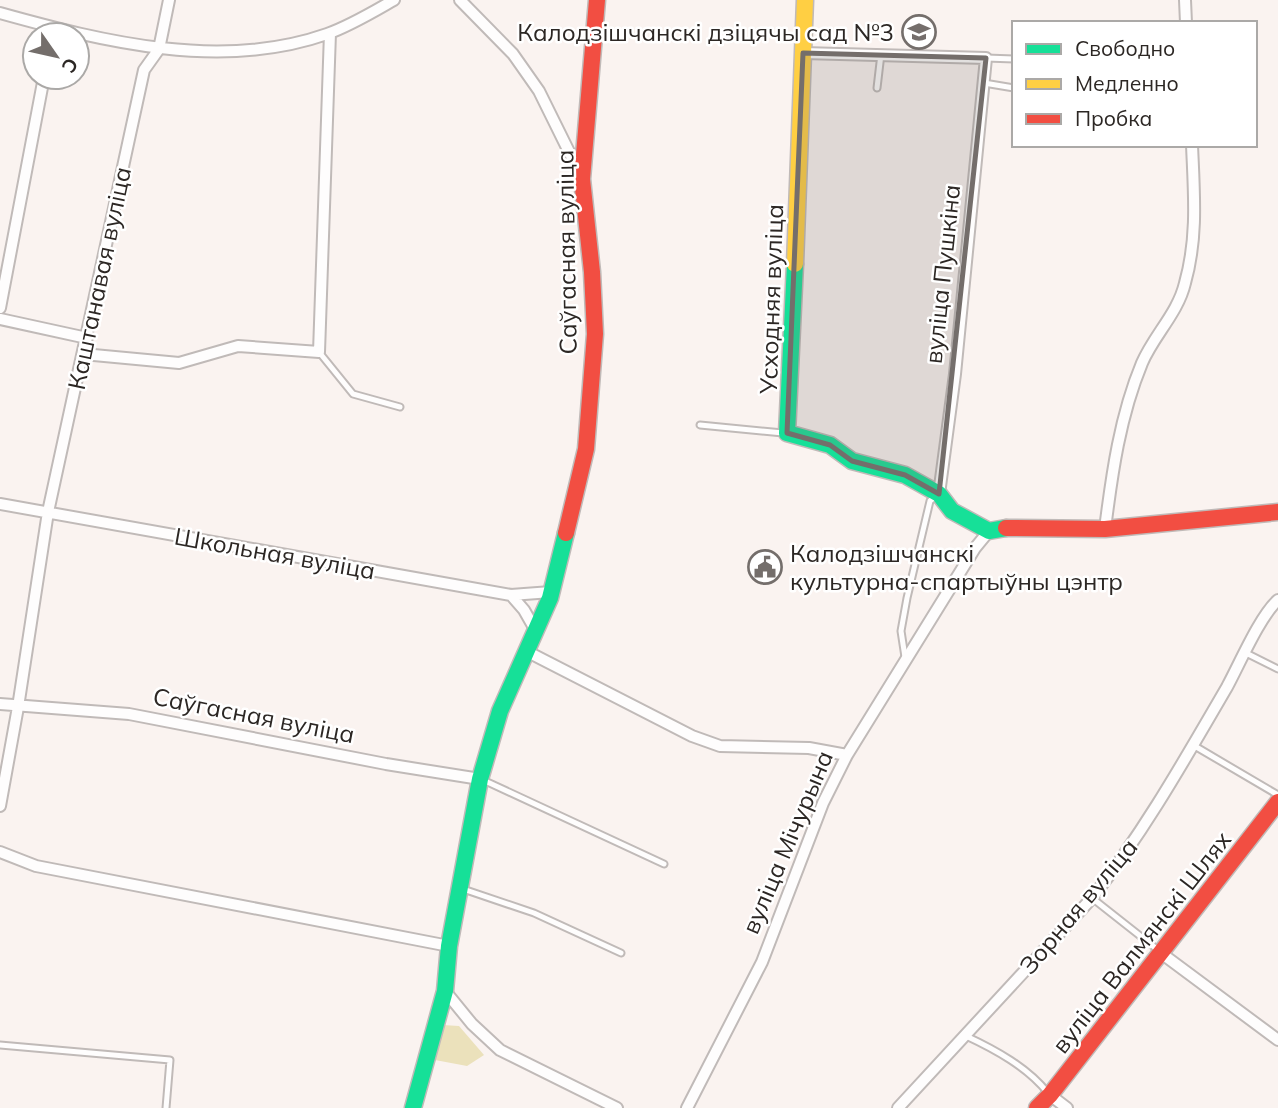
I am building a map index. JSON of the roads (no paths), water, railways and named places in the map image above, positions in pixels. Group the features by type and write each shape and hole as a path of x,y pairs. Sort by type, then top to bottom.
{"street":[{"name":"Каштанавая вуліца","path":"0,806 48,512 144,70 159,49 169,0"},
{"path":"91,38 159,49 257,48 330,33 394,0"},
{"path":"460,0 513,54 539,91 582,179"},
{"name":"Саўгасная вуліца","path":"413,1108 444,992 449,946 480,779 500,711 528,652 551,593 586,449 595,334 592,272 582,179 597,0"},
{"name":"Усходняя вуліца","path":"787,433 805,0"},
{"path":"1185,0 1186,21"},
{"path":"0,13 23,21"},
{"path":"83,354 179,363 238,346 320,352 330,33"},
{"path":"803,53 986,58"},
{"name":"вуліца Пушкіна","path":"939,494 955,374 986,58"},
{"path":"0,308 41,91"},
{"path":"1105,529 1119,435 1130,399 1143,361 1184,287 1191,260 1195,227 1192,147"},
{"path":"0,319 87,338"},
{"path":"787,433 831,445 852,461 905,475 939,494 951,511 989,531 1007,528 1105,529 1278,512"},
{"name":"Школьная вуліца","path":"0,504 511,595 551,593"},
{"name":"вуліца Мічурына","path":"687,1108 762,962 823,803 847,755 975,548 989,531"},
{"path":"511,595 524,610 536,631"},
{"name":"Зорная вуліца","path":"898,1108 1092,898 1131,846 1193,746 1269,608 1278,600"},
{"path":"528,652 692,736 720,746 809,748 847,755"},
{"name":"Саўгасная вуліца","path":"0,704 129,714 386,764 480,779"},
{"name":"вуліца Валмянскі Шлях","path":"1037,1108 1050,1095 1278,802"},
{"path":"0,852 36,866 449,946"},
{"path":"1161,953 1278,1040"},
{"path":"444,992 472,1024 500,1049 617,1108"},
{"path":"1050,1095 1067,1108"}],"lane":[{"path":"877,89 881,54"},
{"path":"986,58 1012,59"},
{"path":"984,83 1012,88"},
{"path":"320,352 354,394 400,407"},
{"path":"700,425 787,433"},
{"path":"905,660 901,631 906,598 930,501 939,494"},
{"path":"1246,653 1278,669"},
{"path":"1193,746 1278,794"},
{"path":"480,779 664,864"},
{"path":"460,888 534,913 621,953"},
{"path":"1092,898 1161,953"},
{"path":"966,1036 1017,1064 1035,1078 1050,1095"},
{"path":"0,1045 170,1060 166,1108"}],"place":[{"name":"Калодзішчанскі дзіцячы сад №3","path":"919,32"},
{"name":"Калодзішчанскі культурна-спартыўны цэнтр","path":"765,567"}]}
